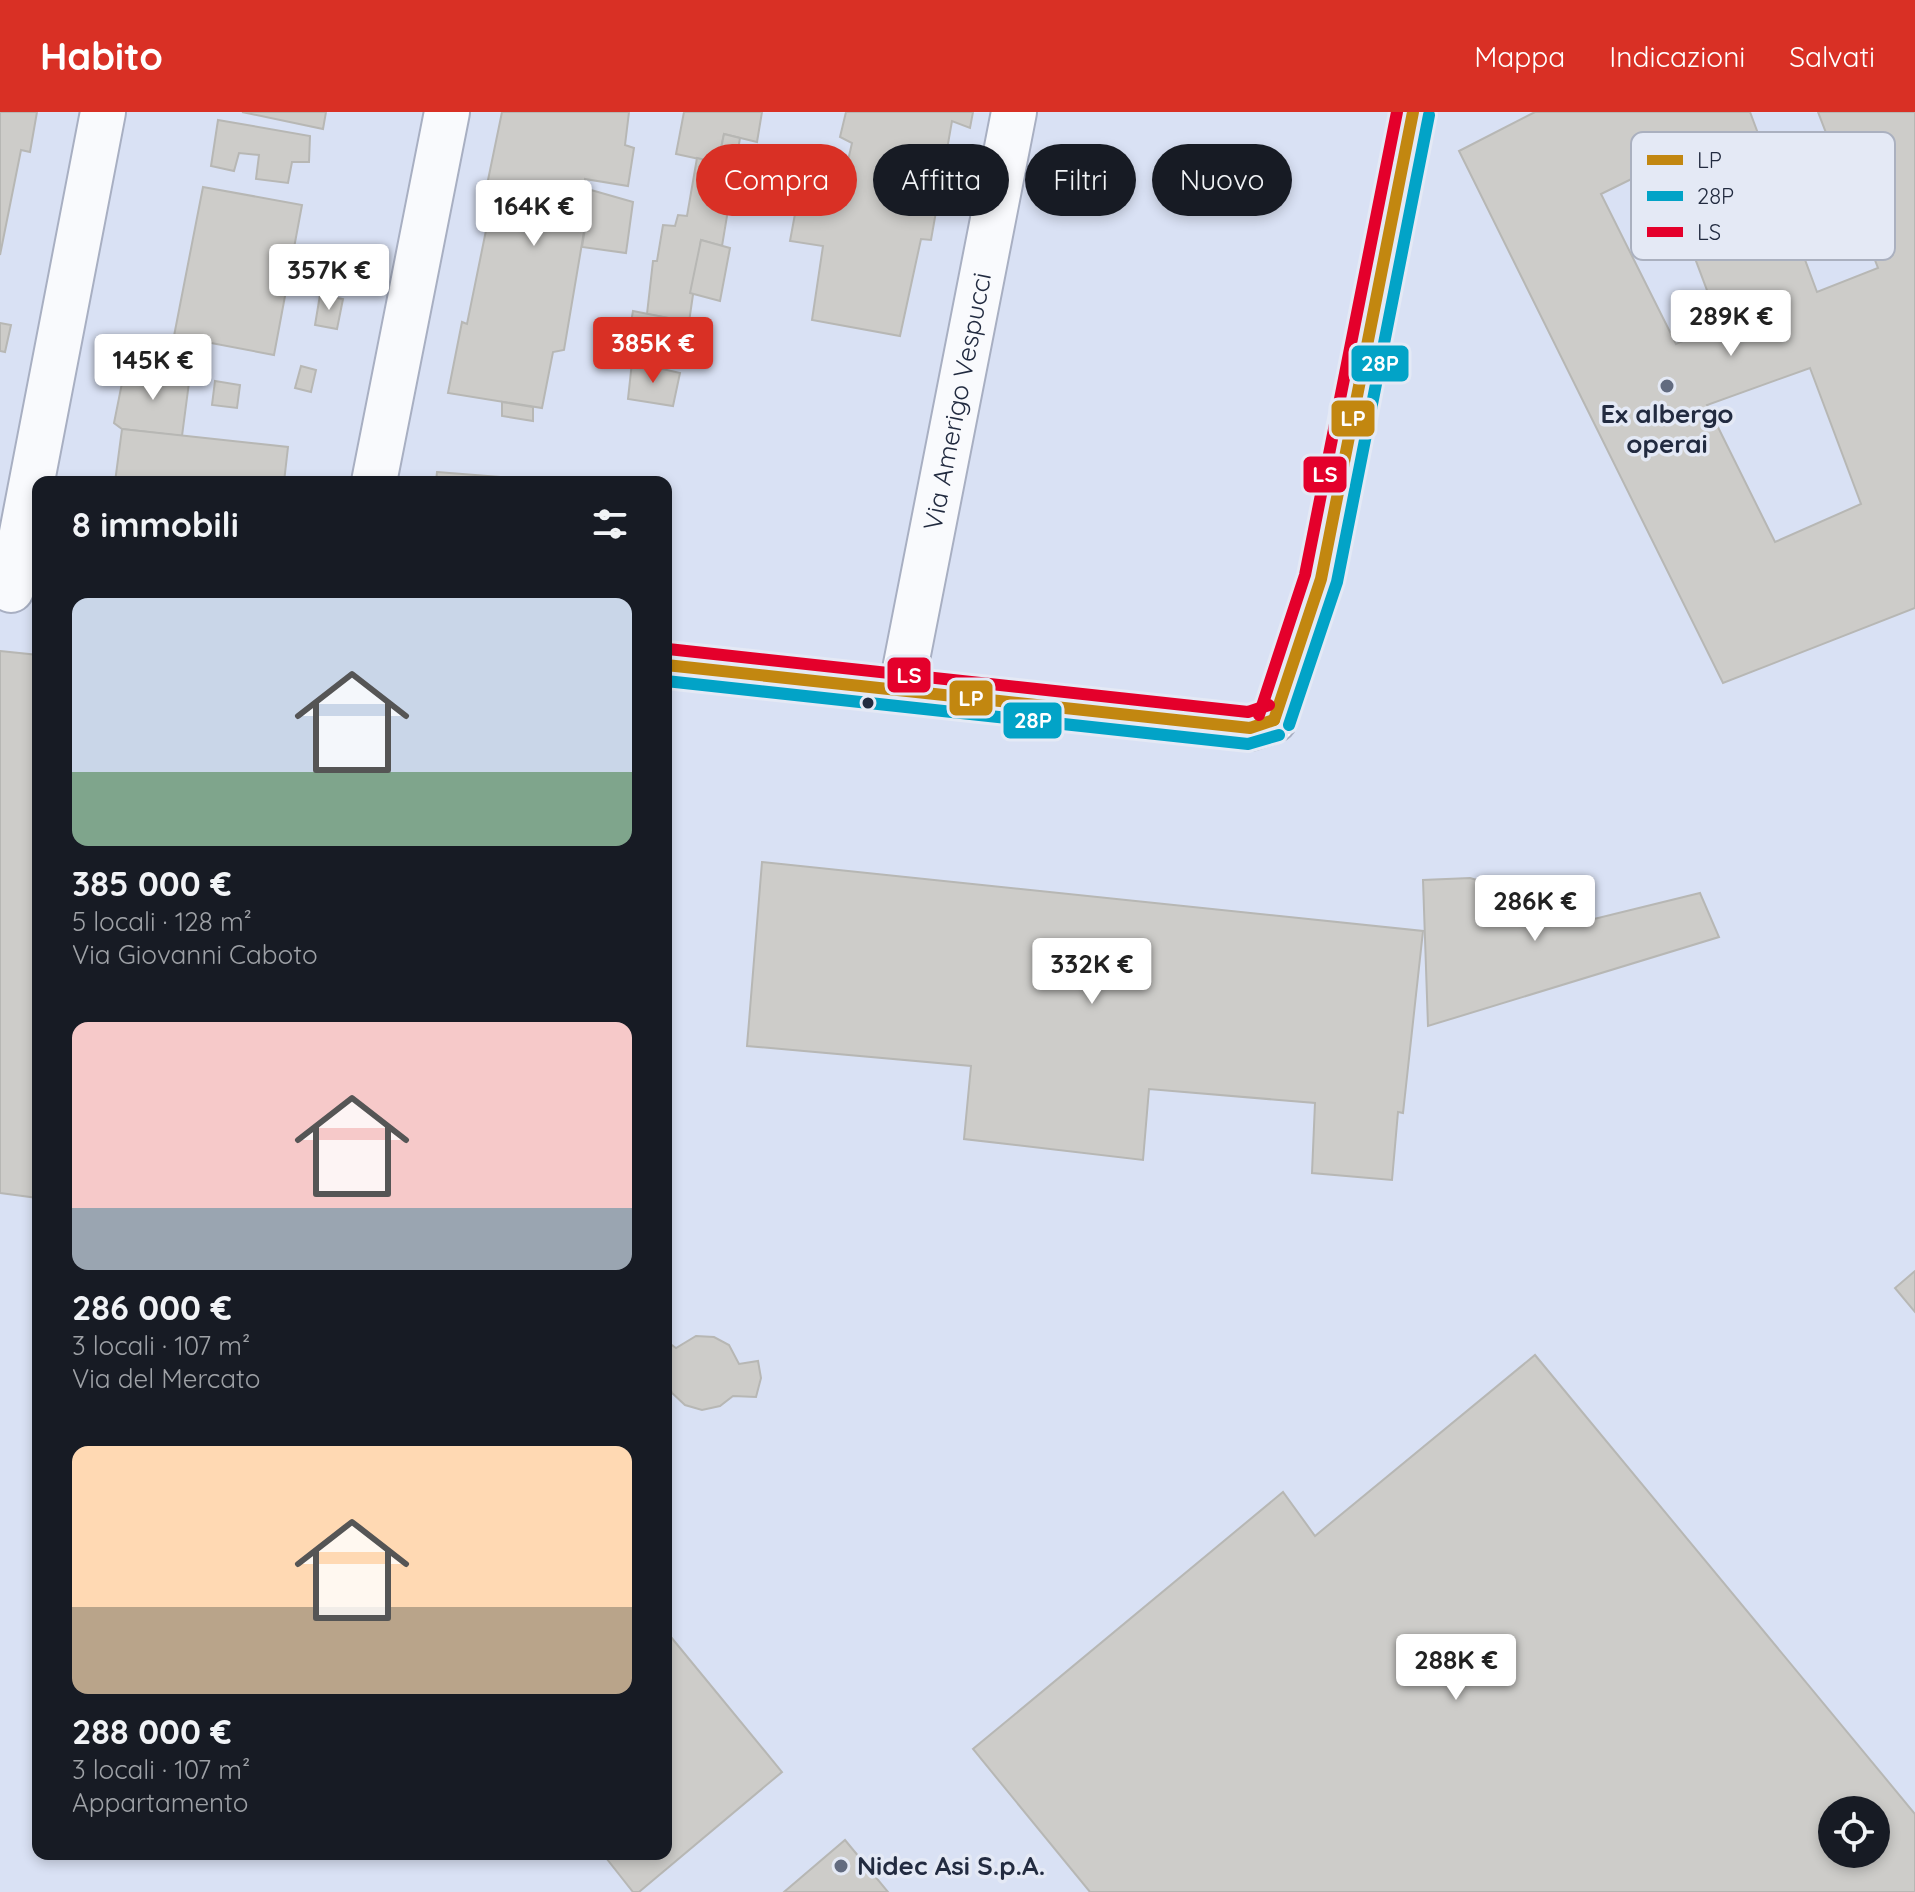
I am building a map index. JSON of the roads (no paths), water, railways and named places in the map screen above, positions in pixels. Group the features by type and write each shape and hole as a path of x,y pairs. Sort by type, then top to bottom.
{"street":[{"path":"37,476 103,112"},
{"path":"375,476 447,112"},
{"name":"Via Amerigo Vespucci","path":"901,690 1014,112"},
{"path":"672,666 1250,728 1274,720 1321,579 1413,112"},
{"path":"16,591 32,503"}],"place":[{"name":"Ex albergo operai","path":"1667,386"},
{"name":"Nidec Asi S.p.A.","path":"841,1866"}]}
